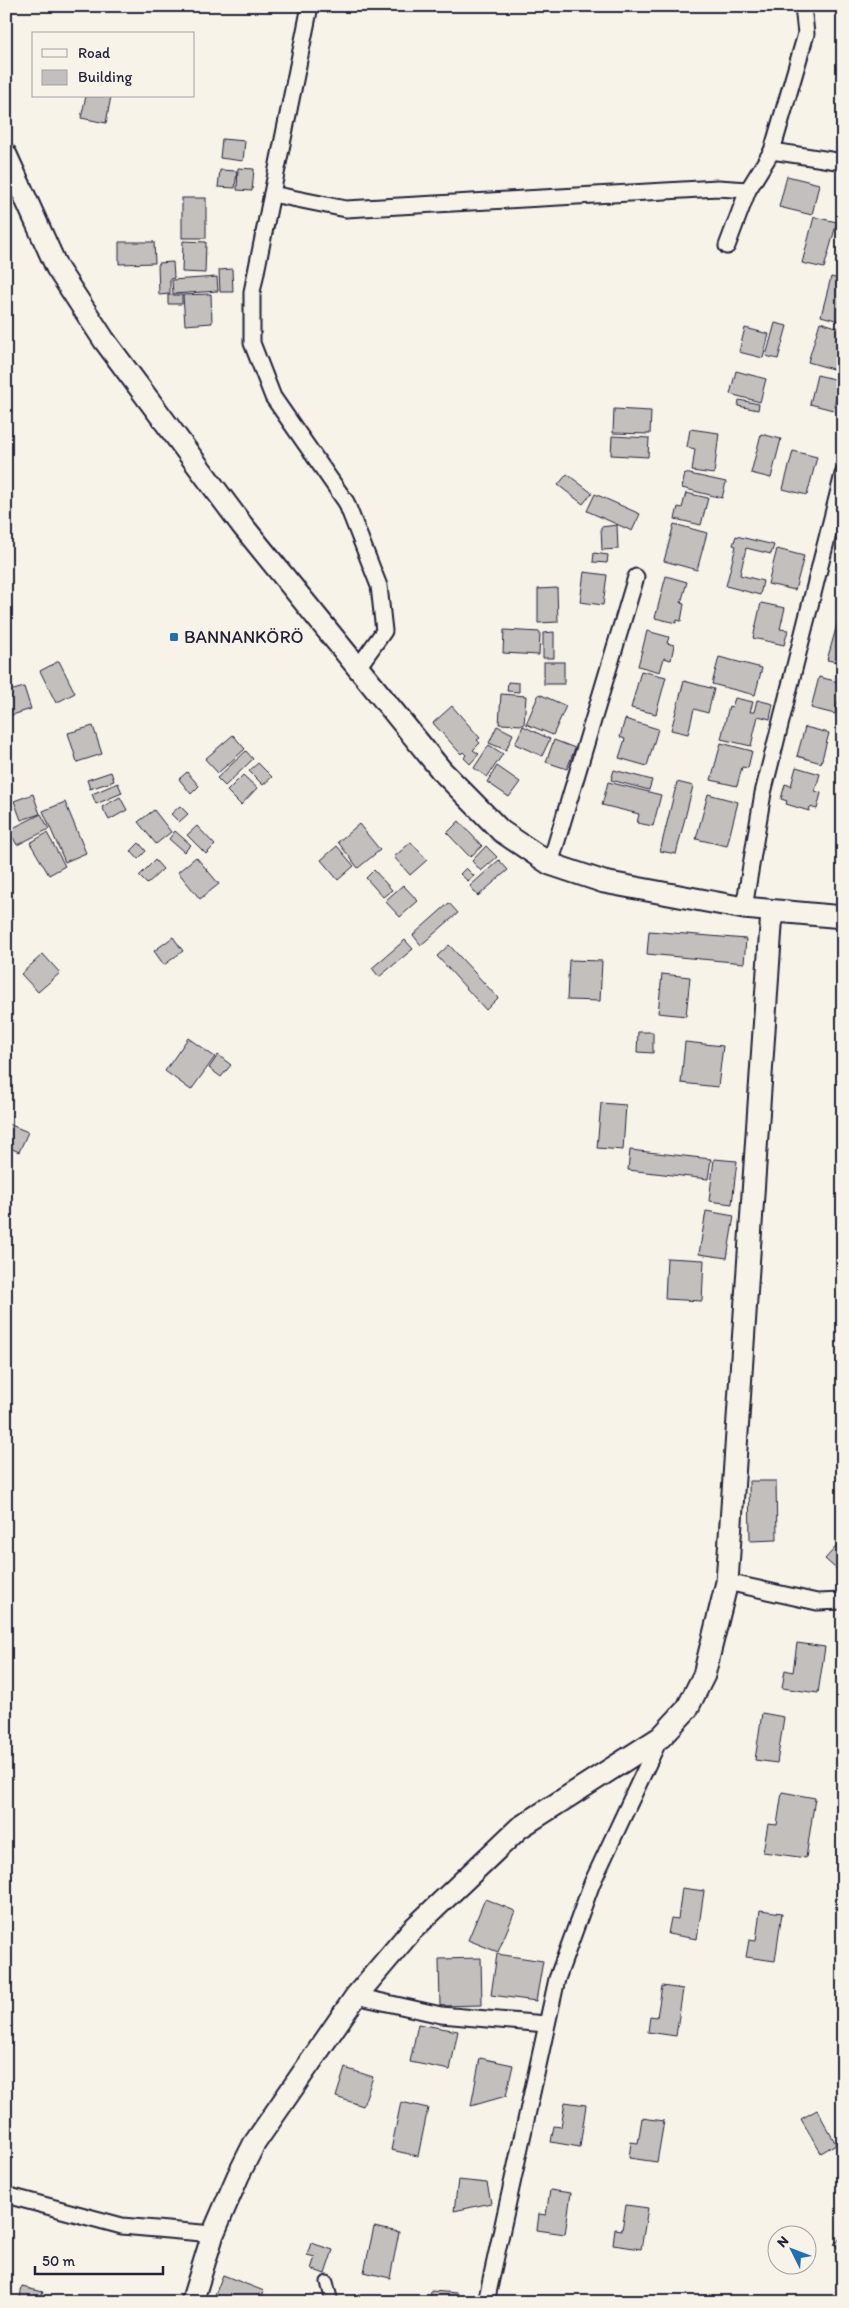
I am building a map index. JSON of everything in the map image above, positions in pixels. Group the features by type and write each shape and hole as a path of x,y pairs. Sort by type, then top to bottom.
{"main road":[{"path":"6,155 57,268 104,340 242,525 359,666 441,770 501,831 550,864 604,882 744,908 843,917"},
{"path":"192,2302 214,2234 238,2176 254,2144 356,1996 412,1930 520,1828 661,1737 687,1709 704,1676 727,1582 772,911"}],"street":[{"path":"310,6 252,292 252,343 273,397 346,502 379,586 384,631 359,666"},
{"path":"728,246 748,190 772,152 806,34 803,6"},
{"path":"772,152 843,162"},
{"path":"272,194 346,209 718,188 748,190"},
{"path":"744,908 763,793 843,474"},
{"path":"550,864 636,577"},
{"path":"727,1582 817,1602 843,1601"},
{"path":"486,2302 557,1979 592,1883 661,1737"},
{"path":"356,1996 441,2015 546,2024"},
{"path":"6,2196 122,2226 214,2234"},
{"path":"327,2282 332,2302"}],"building":[{"path":"86,98 111,98 106,123 81,118"},
{"path":"222,139 245,141 243,161 220,158"},
{"path":"238,168 254,169 252,191 237,190"},
{"path":"220,170 237,171 235,188 218,187"},
{"path":"787,176 819,184 812,215 779,207"},
{"path":"182,198 206,198 206,238 182,238"},
{"path":"814,217 837,222 824,268 802,263"},
{"path":"183,241 206,242 205,273 182,272"},
{"path":"119,242 154,242 155,263 119,264"},
{"path":"173,262 174,278 170,279 170,294 159,295 158,263"},
{"path":"232,269 233,292 220,292 219,270"},
{"path":"217,277 218,291 173,294 172,280"},
{"path":"831,277 843,280 843,322 821,316"},
{"path":"211,294 212,323 185,325 183,295"},
{"path":"168,295 182,295 182,304 168,304"},
{"path":"820,322 843,329 843,349 836,370 808,362"},
{"path":"775,323 787,326 778,359 766,356"},
{"path":"745,328 769,334 763,358 739,352"},
{"path":"736,371 766,379 760,402 730,394"},
{"path":"817,375 843,381 843,396 837,394 833,410 810,404"},
{"path":"739,400 759,404 758,410 738,406"},
{"path":"614,409 651,411 650,434 613,433"},
{"path":"690,429 719,433 714,474 692,471 695,449 687,447"},
{"path":"761,434 781,439 771,478 751,473"},
{"path":"612,436 649,438 648,457 611,455"},
{"path":"793,451 817,457 807,495 783,489"},
{"path":"685,473 726,482 722,498 682,488"},
{"path":"567,474 592,493 583,504 558,485"},
{"path":"686,493 708,498 701,525 675,519 678,507 682,508"},
{"path":"595,494 640,514 632,531 587,511"},
{"path":"674,524 707,533 697,570 664,561"},
{"path":"617,525 618,549 602,550 601,527"},
{"path":"736,536 774,545 771,554 746,548 740,575 763,581 760,595 726,586 736,546 733,545"},
{"path":"777,549 804,556 795,590 768,584"},
{"path":"594,553 608,555 607,563 593,562"},
{"path":"584,572 607,575 603,605 580,602"},
{"path":"666,576 687,582 681,603 684,604 681,621 677,620 676,623 655,618"},
{"path":"557,588 558,622 538,623 538,589"},
{"path":"761,603 785,608 780,629 788,630 784,645 753,638"},
{"path":"839,618 843,619 843,663 827,660"},
{"path":"504,630 540,632 539,655 503,653"},
{"path":"647,631 669,637 667,643 674,645 671,660 664,658 660,672 638,666"},
{"path":"554,632 554,658 543,658 543,633"},
{"path":"719,657 762,668 755,695 712,684"},
{"path":"59,661 75,693 56,703 40,671"},
{"path":"544,662 564,662 564,684 544,684"},
{"path":"641,671 666,677 656,714 631,708"},
{"path":"819,677 843,683 835,714 811,708"},
{"path":"684,681 714,689 708,713 694,709 688,734 671,730"},
{"path":"508,682 519,683 519,692 507,691"},
{"path":"24,687 31,709 6,717 6,692"},
{"path":"501,694 526,696 524,725 499,724"},
{"path":"539,694 566,706 553,735 526,724"},
{"path":"735,698 753,702 750,712 754,712 757,700 773,704 770,719 758,716 751,746 721,739 729,706 732,707"},
{"path":"452,706 480,738 477,740 480,743 473,750 479,754 470,764 464,758 466,755 463,752 461,754 433,723"},
{"path":"625,719 658,729 647,766 619,758 625,739 620,737"},
{"path":"93,726 102,754 77,762 68,733"},
{"path":"497,726 513,734 506,750 489,743"},
{"path":"523,726 550,739 542,756 515,744"},
{"path":"805,727 829,733 821,763 797,756"},
{"path":"233,735 245,749 218,773 205,759"},
{"path":"554,740 575,748 567,769 546,762"},
{"path":"721,743 752,751 748,768 742,767 737,786 711,780"},
{"path":"489,745 503,754 487,777 474,768"},
{"path":"246,751 253,759 225,786 217,778"},
{"path":"258,763 272,777 263,785 249,771"},
{"path":"497,766 520,782 509,797 487,782"},
{"path":"796,767 820,774 815,791 821,793 817,809 810,807 809,811 786,804 787,801 781,799 785,784 791,786"},
{"path":"614,770 652,780 649,790 611,780"},
{"path":"111,772 114,781 90,789 87,780"},
{"path":"187,772 199,786 191,794 179,779"},
{"path":"243,775 257,788 241,805 227,791"},
{"path":"608,782 661,795 653,826 637,823 639,814 602,805"},
{"path":"677,782 693,786 676,854 660,851"},
{"path":"118,783 122,793 96,804 92,794"},
{"path":"33,794 40,814 21,820 14,801"},
{"path":"708,794 738,802 727,846 696,839"},
{"path":"120,797 127,810 109,820 102,807"},
{"path":"65,802 86,853 65,862 43,811"},
{"path":"180,806 188,814 179,822 171,814"},
{"path":"154,810 171,832 156,844 138,822"},
{"path":"41,814 49,829 17,845 9,830"},
{"path":"459,821 482,846 470,857 447,833"},
{"path":"359,824 380,850 358,868 338,842"},
{"path":"197,826 215,845 206,854 187,835"},
{"path":"175,831 191,845 184,852 169,839"},
{"path":"47,833 65,866 49,875 30,843"},
{"path":"411,842 427,860 410,875 394,857"},
{"path":"139,843 146,851 138,859 131,851"},
{"path":"337,846 354,866 338,880 321,860"},
{"path":"486,846 497,857 481,871 472,861"},
{"path":"196,857 219,884 200,899 178,872"},
{"path":"155,860 163,869 147,884 139,876"},
{"path":"499,860 508,870 478,896 470,886"},
{"path":"466,868 474,876 468,881 460,874"},
{"path":"374,870 392,890 383,897 366,878"},
{"path":"403,885 418,901 400,917 385,901"},
{"path":"449,903 458,913 421,945 413,935"},
{"path":"649,931 746,939 744,963 647,954"},
{"path":"173,937 183,951 164,965 154,951"},
{"path":"405,940 413,949 379,977 372,968"},
{"path":"449,945 498,998 486,1010 437,956"},
{"path":"43,954 60,973 38,992 21,974"},
{"path":"569,960 602,961 600,1001 567,1000"},
{"path":"662,974 690,977 686,1016 658,1013"},
{"path":"638,1032 653,1032 653,1053 637,1052"},
{"path":"188,1038 215,1057 191,1090 165,1071"},
{"path":"685,1042 723,1046 718,1087 681,1083"},
{"path":"218,1055 231,1065 221,1077 209,1068"},
{"path":"601,1103 626,1105 623,1150 597,1148"},
{"path":"6,1123 28,1132 19,1152 6,1146"},
{"path":"630,1150 711,1159 708,1179 628,1170"},
{"path":"714,1159 737,1161 732,1204 709,1201"},
{"path":"706,1211 734,1216 727,1258 699,1254"},
{"path":"667,1258 704,1260 702,1301 665,1299"},
{"path":"749,1481 776,1481 777,1540 750,1541"},
{"path":"843,1539 843,1575 825,1559"},
{"path":"797,1643 825,1647 818,1693 782,1688 785,1670 793,1672"},
{"path":"762,1713 784,1717 777,1763 755,1760"},
{"path":"782,1792 815,1798 806,1858 763,1852 768,1824 777,1825"},
{"path":"682,1888 704,1891 697,1939 668,1934 671,1918 678,1919"},
{"path":"485,1899 515,1911 498,1952 468,1940"},
{"path":"760,1910 782,1913 775,1961 746,1957 749,1940 756,1941"},
{"path":"497,1954 543,1961 536,2001 491,1995"},
{"path":"481,1958 482,2005 440,2006 439,1959"},
{"path":"662,1986 683,1989 676,2036 648,2032 650,2016 657,2017"},
{"path":"418,2024 458,2031 450,2070 410,2062"},
{"path":"480,2058 513,2065 506,2096 471,2106"},
{"path":"345,2068 373,2077 363,2106 336,2097"},
{"path":"401,2102 428,2108 418,2156 391,2150"},
{"path":"565,2102 586,2105 580,2147 551,2142 554,2126 561,2127"},
{"path":"817,2110 836,2144 821,2153 801,2119"},
{"path":"642,2118 664,2121 657,2162 629,2158 631,2142 638,2143"},
{"path":"458,2180 487,2183 491,2203 454,2211"},
{"path":"550,2190 571,2193 565,2234 537,2230 539,2214 546,2215"},
{"path":"626,2205 648,2208 641,2249 613,2245 615,2229 622,2230"},
{"path":"374,2227 399,2232 390,2278 364,2272"},
{"path":"843,2235 843,2252 834,2244"},
{"path":"311,2243 333,2250 325,2274 311,2269 315,2257 307,2255"},
{"path":"223,2275 264,2291 260,2302 212,2302"},
{"path":"22,2287 43,2292 40,2302 19,2302"},
{"path":"431,2291 458,2293 457,2302 430,2302"}],"place":[{"name":"BANNANKÖRÖ","path":"174,637"}]}
